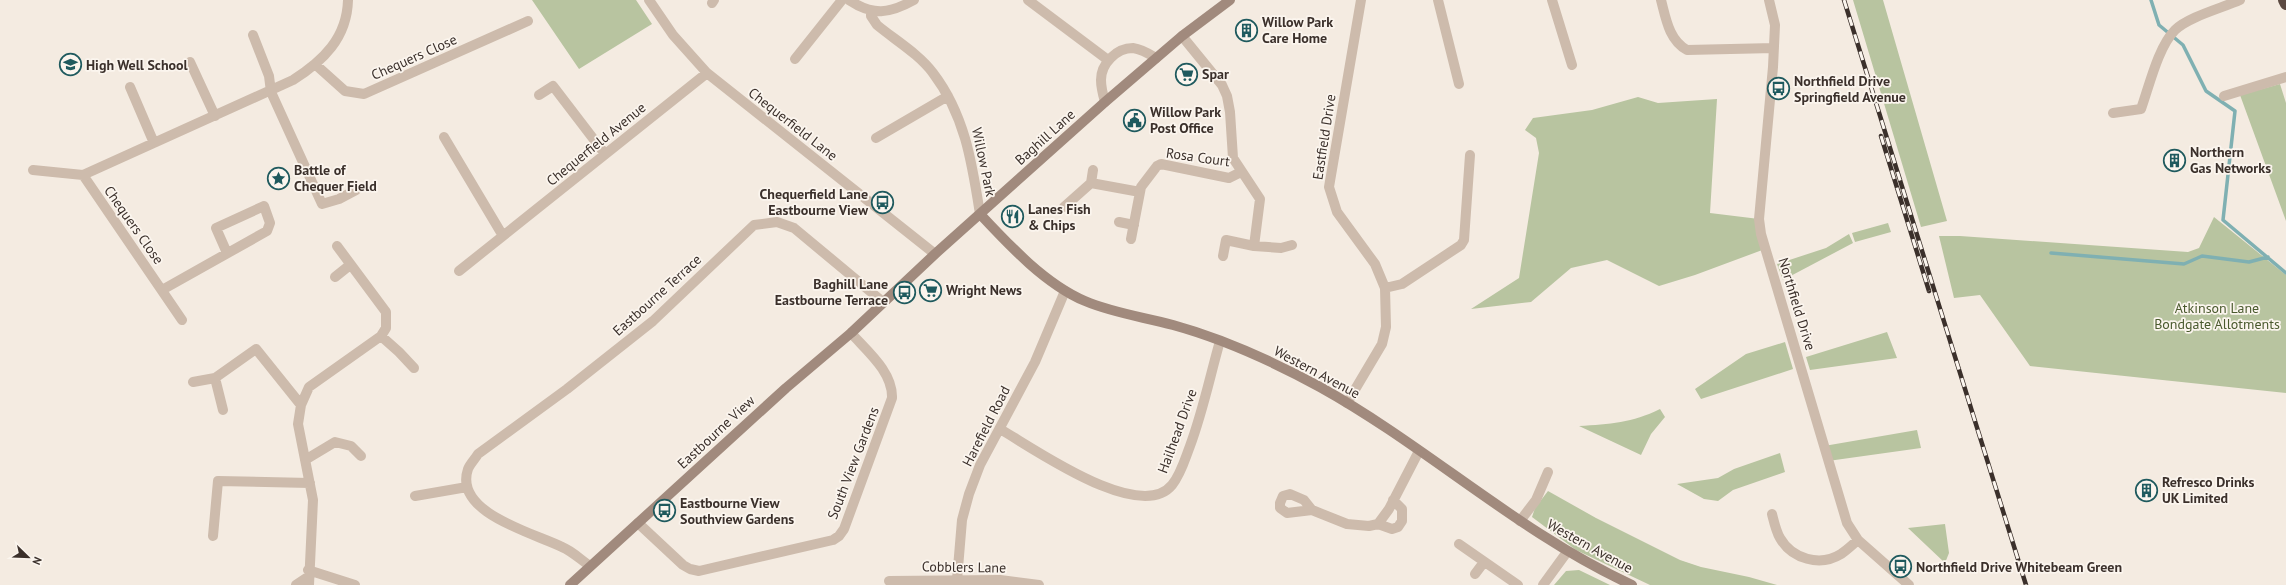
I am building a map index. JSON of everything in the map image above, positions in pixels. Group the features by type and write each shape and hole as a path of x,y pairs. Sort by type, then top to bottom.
{"highway":[{"path":"2284,0 2286,4"}],"street":[{"name":"Chequers Close","path":"182,320 83,176 271,92 316,65 341,32 348,14 348,0"},
{"name":"Chequerfield Lane","path":"649,0 673,35 707,73 935,254"},
{"path":"795,60 842,0"},
{"path":"850,0 863,9 871,11 888,11 914,0"},
{"path":"1028,0 1108,60"},
{"name":"Baghill Lane","path":"883,302 1105,102 1182,36 1230,0"},
{"name":"Eastfield Drive","path":"1347,403 1382,344 1386,327 1385,288 1375,264 1337,212 1329,187 1361,0"},
{"path":"1438,0 1459,84"},
{"path":"1552,0 1572,65"},
{"path":"1661,0 1673,38 1678,45 1687,50 1774,48"},
{"name":"Northfield Drive","path":"1769,0 1775,25 1759,219 1761,234 1847,523 1858,540 1910,585"},
{"path":"2113,113 2141,109 2158,59 2171,36 2185,23 2240,0"},
{"name":"Willow Park","path":"871,11 871,16 877,25 933,72 948,96 960,120 971,154 980,214"},
{"name":"Chequers Close","path":"316,65 345,92 364,94 528,21"},
{"path":"253,35 269,76 271,92 322,204 338,199 356,190"},
{"name":"Rosa Court","path":"1182,36 1222,85 1227,96 1230,112 1232,158 1260,199 1254,246"},
{"path":"1105,102 1101,80 1103,69 1108,60 1117,53 1133,48 1144,51 1156,58"},
{"path":"190,62 215,116"},
{"name":"Chequerfield Avenue","path":"459,271 707,73"},
{"path":"2224,96 2286,77"},
{"path":"539,95 553,86 605,154"},
{"path":"130,87 154,143"},
{"path":"876,138 948,96"},
{"path":"444,137 503,236"},
{"path":"1385,288 1402,284 1461,245 1464,240 1470,155"},
{"name":"Rosa Court","path":"1131,239 1141,187 1161,164 1229,178 1241,172"},
{"path":"33,170 83,176"},
{"path":"1064,207 1091,183 1093,170"},
{"path":"1091,183 1140,192"},
{"path":"162,290 267,231 270,223 264,206 216,228 227,253"},
{"name":"Western Avenue","path":"980,214 1010,247 1066,291 1085,301 1109,309 1174,325 1220,341 1294,374 1347,403 1567,552 1632,585"},
{"name":"Eastbourne Terrace","path":"467,487 468,469 478,454 567,389 653,321 754,225 777,222 794,228 883,302"},
{"path":"1118,222 1134,225"},
{"path":"1223,256 1226,240 1254,246 1281,248 1292,245"},
{"path":"308,577 313,500 298,424 301,405 309,387 381,336 386,328 386,312 337,246"},
{"path":"335,277 350,265"},
{"name":"Harefield Road","path":"957,580 962,520 969,494 980,465 1035,362 1066,291"},
{"name":"Eastbourne View","path":"570,585 786,388 851,333 883,302"},
{"name":"South View Gardens","path":"638,523 683,565 690,569 699,571 833,540 839,536 844,529 892,398 893,390 887,376 851,333"},
{"path":"381,336 414,368"},
{"name":"Hailhead Drive","path":"1000,429 1089,480 1131,496 1160,494 1172,486 1185,460 1203,409 1220,341"},
{"path":"192,382 215,378 256,349 301,405"},
{"path":"215,378 223,410"},
{"path":"305,460 335,442 358,449"},
{"path":"1378,524 1393,500 1419,451"},
{"path":"1520,521 1536,500 1548,472"},
{"path":"213,536 218,481 310,483"},
{"path":"415,496 467,487 472,499 493,518 564,548 590,566"},
{"path":"1312,510 1347,524 1369,526 1378,524 1392,529 1398,527 1402,521 1402,509 1393,500"},
{"path":"1772,514 1779,537 1786,546 1804,559 1814,561 1825,560 1840,554 1858,540"},
{"path":"1459,544 1518,585"},
{"path":"1543,585 1567,552"},
{"path":"1475,574 1484,562"},
{"path":"296,585 308,577 355,585"},
{"name":"Cobblers Lane","path":"889,581 1000,580 1039,585"}],"green space":[{"path":"532,0 636,0 652,24 579,69"},
{"path":"1853,0 1883,0 1947,221 1921,227"},
{"path":"2280,84 2286,103 2286,221 2240,95"},
{"path":"1638,97 1658,103 1717,99 1710,213 1759,219 1765,249 1695,275 1659,286 1607,260 1571,268 1531,302 1471,309 1519,278 1539,153 1536,138 1525,130 1533,118 1592,110"},
{"name":"Atkinson Lane Bondgate Allotments","path":"2214,217 2286,275 2286,393 2030,366 1980,295 1954,298 1939,236 1960,236 2188,252 2199,248"},
{"path":"1888,223 1891,232 1855,242 1852,233"},
{"path":"1849,234 1853,243 1783,280 1777,264 1826,248"},
{"path":"1887,332 1897,358 1810,370 1806,357"},
{"path":"1785,342 1793,369 1701,399 1695,389 1746,354"},
{"path":"1660,409 1665,417 1651,434 1641,455 1579,426 1630,420 1650,414"},
{"path":"1917,430 1921,448 1828,461 1824,446"},
{"path":"1780,453 1785,472 1733,490 1718,501 1704,499 1677,484 1718,478 1734,469"},
{"path":"1548,491 1596,518 1680,560 1701,567 1749,577 1777,585 1650,585 1576,550 1532,517 1535,508"},
{"path":"1945,524 1949,553 1945,563 1908,528"},
{"path":"1579,570 1610,585 1554,585 1566,571"}],"waterway":[{"path":"2151,0 2159,25 2183,45 2206,91 2235,111 2223,220 2286,273"},
{"path":"2051,253 2184,264 2202,256 2249,262 2268,257"}],"railway":[{"path":"1844,0 2026,585"},
{"path":"1881,136 1929,291"}],"place":[{"name":"Willow Park Care Home","path":"1247,30"},
{"name":"High Well School","path":"70,65"},
{"name":"Spar","path":"1187,74"},
{"name":"Northfield Drive Springfield Avenue","path":"1778,89"},
{"name":"Willow Park Post Office","path":"1135,120"},
{"name":"Northern Gas Networks","path":"2175,160"},
{"name":"Battle of Chequer Field","path":"278,178"},
{"name":"Chequerfield Lane Eastbourne View","path":"883,202"},
{"name":"Lanes Fish & Chips","path":"1012,217"},
{"name":"Wright News","path":"931,290"},
{"name":"Baghill Lane Eastbourne Terrace","path":"904,292"},
{"name":"Refresco Drinks UK Limited","path":"2147,490"},
{"name":"Eastbourne View Southview Gardens","path":"664,511"},
{"name":"Northfield Drive Whitebeam Green","path":"1901,567"}]}
